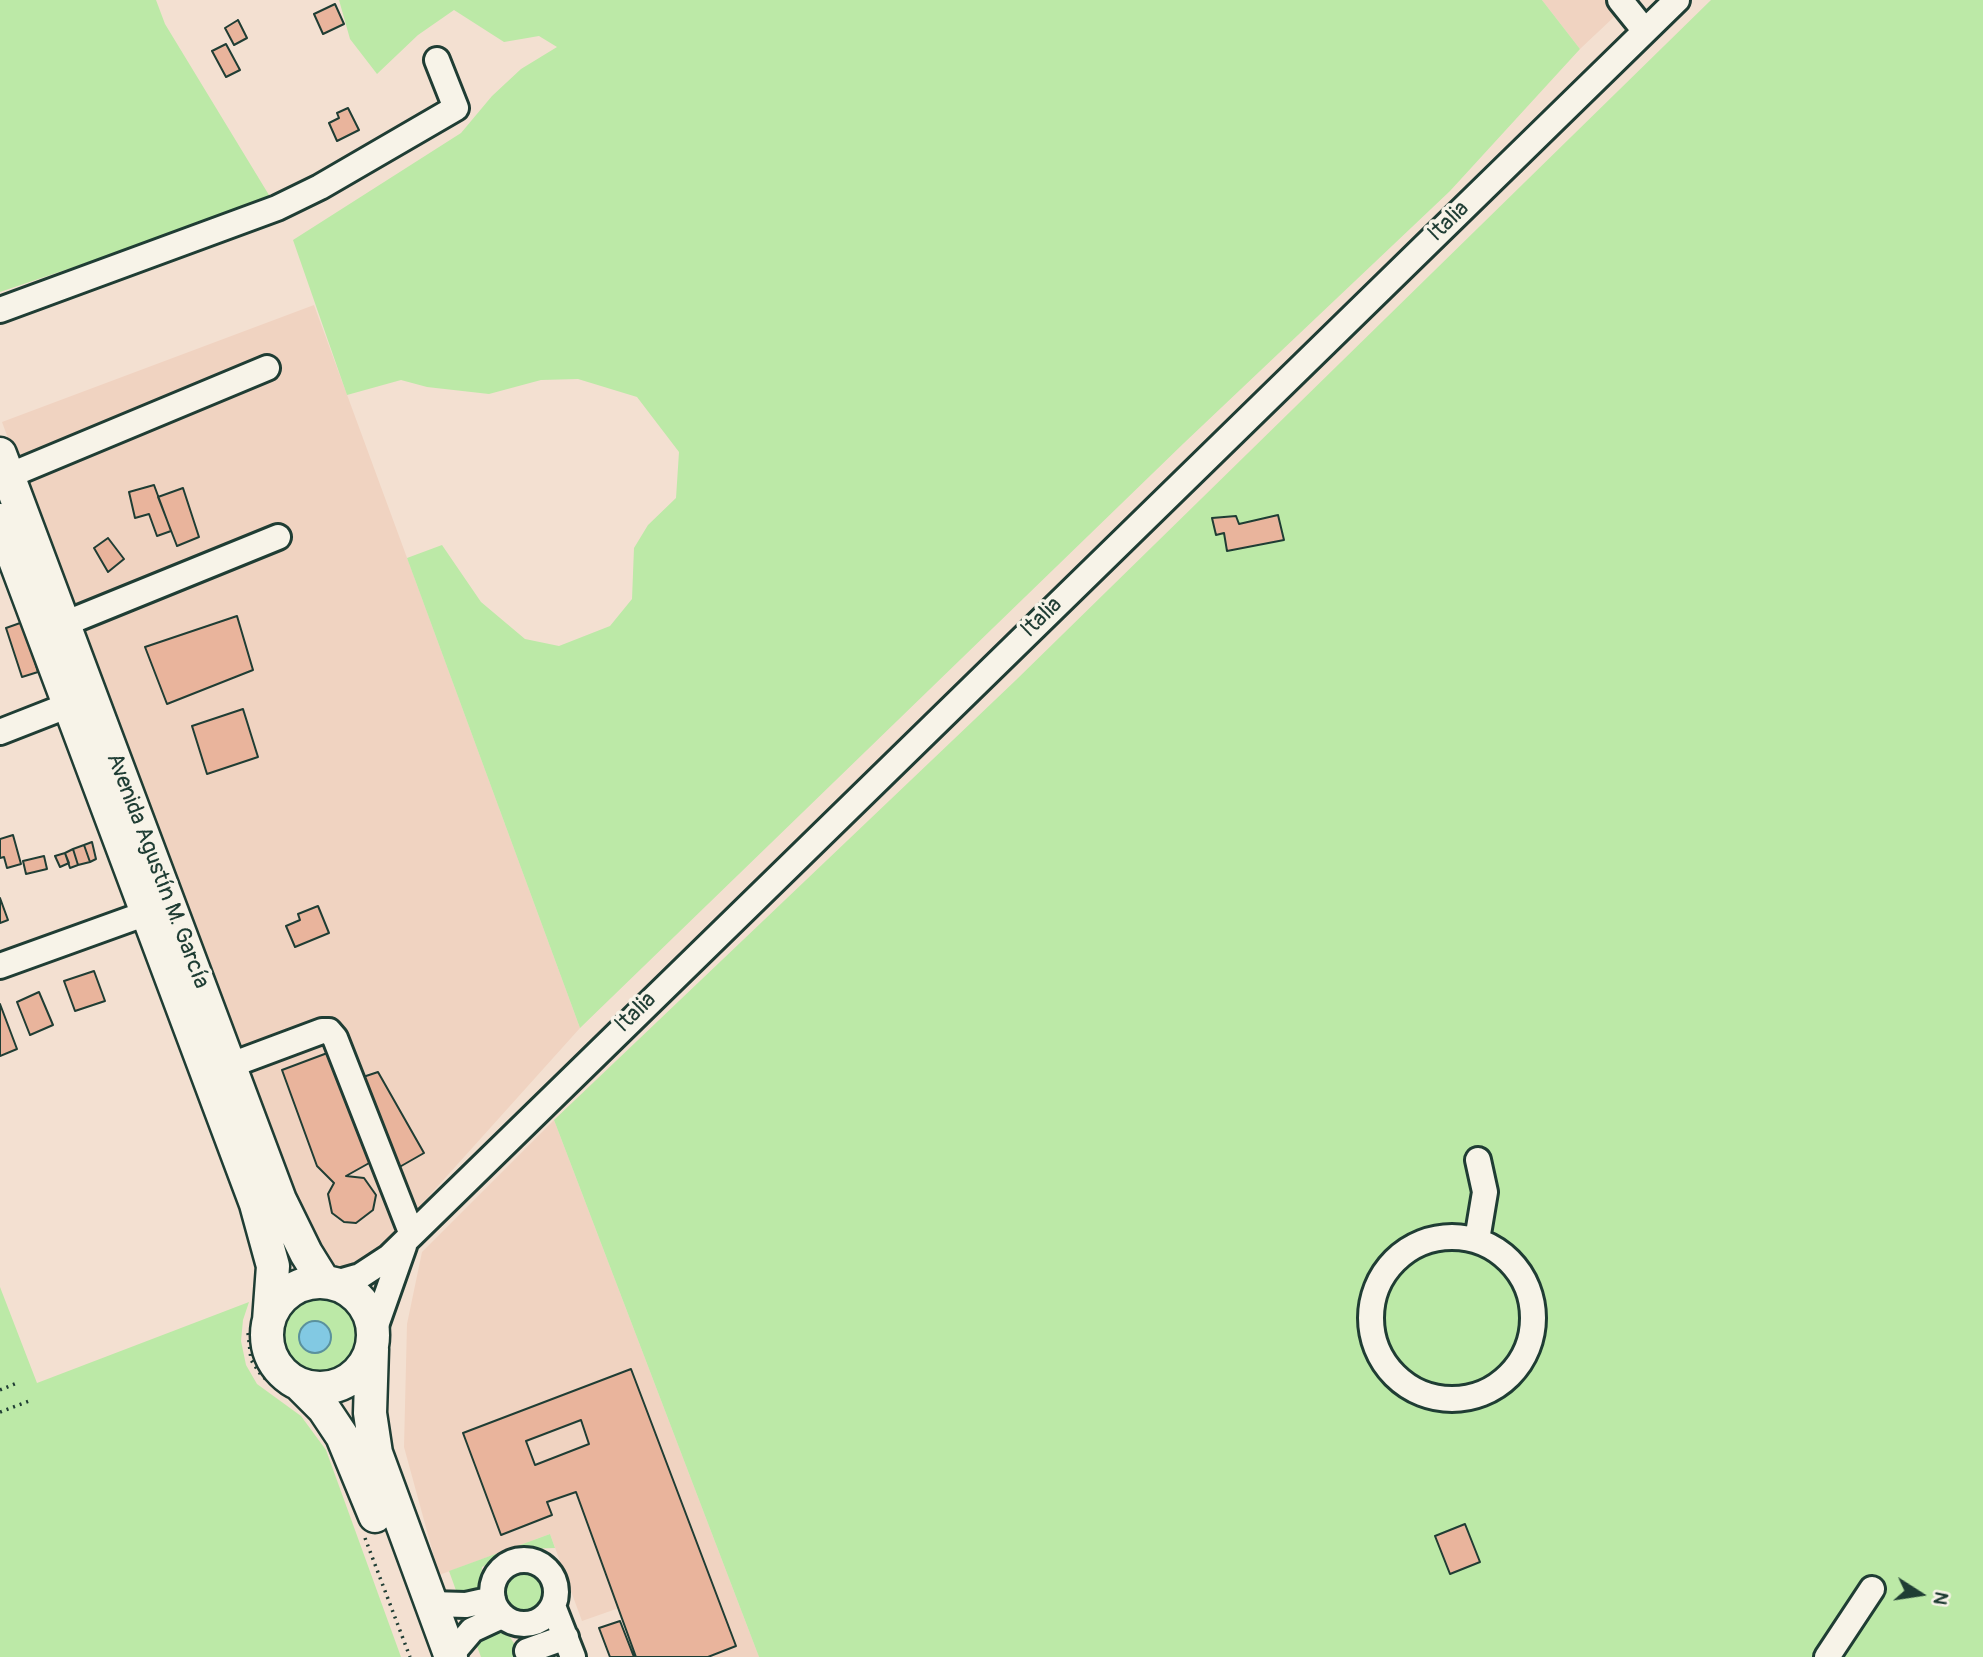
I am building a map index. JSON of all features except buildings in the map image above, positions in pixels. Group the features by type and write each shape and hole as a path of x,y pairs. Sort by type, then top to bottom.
{"main road":[{"name":"Avenida Agustín M. García","path":"4,465 281,1200 306,1253 328,1283"},
{"name":"Avenida Agustín M. García","path":"0,520 267,1237 273,1266 269,1321"},
{"path":"328,1283 361,1301 370,1315 370,1413 376,1453 431,1604 443,1657 354,1460 324,1409 300,1385 279,1370 270,1355 267,1339 269,1321 286,1294 300,1286 328,1283"},
{"path":"300,1385 322,1388 341,1385 355,1376 366,1363 372,1340"}],"street":[{"path":"1620,0 1645,31"},
{"name":"Italia","path":"328,1283 347,1281 377,1266 1677,0"},
{"path":"0,310 276,208 320,187 456,107 437,60"},
{"path":"4,465 267,368"},
{"path":"64,624 278,537"},
{"path":"0,732 69,705"},
{"path":"0,966 147,913"},
{"path":"231,1065 322,1031 329,1031 335,1038 410,1234"},
{"path":"1477,1240 1485,1192 1478,1160"},
{"name":"Italia","path":"372,1340 410,1234"},
{"path":"1443,1237 1477,1240 1507,1258 1527,1287 1533,1322 1527,1347 1514,1370 1486,1391 1452,1399 1418,1392 1390,1371 1374,1340 1371,1314 1376,1288 1396,1259 1425,1241 1443,1237"},
{"path":"533,1561 550,1574 555,1584 553,1606 569,1647 527,1654 492,1588 502,1569 512,1563 533,1561"},
{"path":"1827,1657 1872,1589"},
{"path":"431,1604 466,1605 541,1619 553,1606"},
{"path":"443,1657 472,1630 506,1613"}],"path":[{"path":"0,1390 17,1383"},
{"path":"0,1412 32,1400"}],"shaded area":[{"path":"1542,0 1632,0 1580,49"},
{"path":"314,305 580,1028 367,1265 341,1271 331,1269 308,1250 2,422"},
{"path":"554,1120 759,1657 636,1657 619,1608 582,1621 550,1534 439,1575 404,1447 407,1324 422,1252"}],"green space":[{"path":"0,0 156,0 165,24 272,200 0,292"},
{"path":"339,0 1542,0 1580,49 1450,191 1184,443 580,1028 407,558 442,545 481,602 525,639 559,646 610,626 632,599 634,548 648,525 676,498 679,452 637,397 578,379 541,380 489,394 427,387 401,380 347,395 293,240 461,133 492,96 521,69 557,47 539,36 504,42 454,10 418,35 377,74 350,39"},
{"path":"1711,0 1983,0 1983,1657 759,1657 554,1120 1016,680"},
{"path":"0,1287 37,1383 249,1302 243,1320 241,1341 246,1365 257,1384 301,1416 326,1450 401,1657 0,1657"},
{"path":"317,1298 332,1301 345,1310 354,1323 357,1338 354,1353 345,1366 332,1375 317,1378 302,1375 289,1366 280,1353 277,1338 280,1323 289,1310 302,1301"},
{"path":"550,1534 555,1548 524,1549 505,1555 482,1567 480,1587 474,1593 458,1596 449,1571"},
{"path":"525,1572 533,1573 539,1578 544,1584 544,1600 539,1606 533,1611 525,1612 517,1611 511,1606 506,1600 505,1592 506,1584 511,1578 517,1573"},
{"path":"492,1631 502,1631 510,1637 515,1645 514,1657 481,1657 475,1641"}],"water":[{"path":"315,1321 327,1325 331,1337 327,1349 315,1353 303,1349 299,1337 303,1325"}]}
